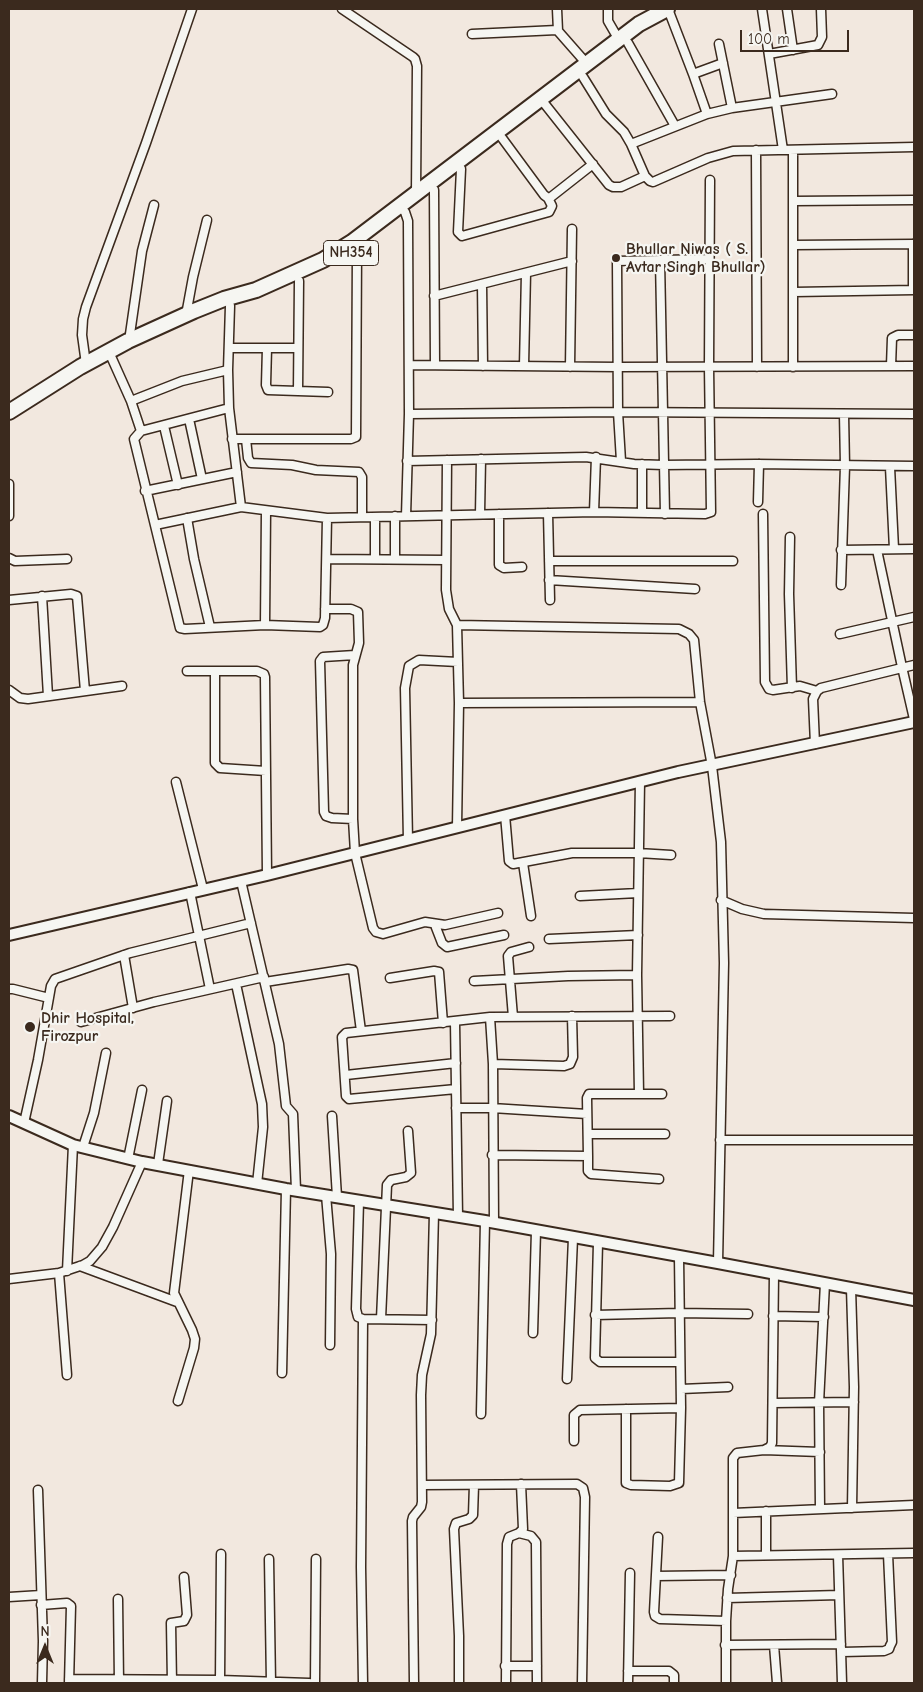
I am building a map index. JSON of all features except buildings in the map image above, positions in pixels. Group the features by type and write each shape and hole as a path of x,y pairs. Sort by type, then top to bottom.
{"highway":[{"name":"NH354","path":"9,412 86,364 111,356 230,306 259,298 327,268 357,249 402,209 416,193 624,42 639,24 668,9"},
{"name":"NH354","path":"9,423 111,356 128,341 224,299 256,290 323,260 434,190 502,138 543,102"}],"street":[{"path":"86,364 82,336 86,307 146,143 192,9"},
{"path":"342,9 415,59 417,66 416,193"},
{"path":"557,9 557,30 585,70 601,107 610,119 624,132 645,176 650,181 653,182 718,155 733,151 914,147"},
{"path":"608,9 608,21 624,42 675,126"},
{"path":"668,9 706,114"},
{"path":"762,9 783,150"},
{"path":"787,9 793,50"},
{"path":"768,54 816,46 820,43 822,37 821,9"},
{"path":"472,34 557,30"},
{"path":"719,44 732,108"},
{"path":"693,74 723,63"},
{"path":"631,144 706,114 732,108 832,94"},
{"path":"543,102 608,185 613,188 621,187 645,176"},
{"path":"460,169 458,232 462,236 549,212 552,206 548,198 502,138"},
{"path":"756,150 757,367"},
{"path":"793,150 793,367"},
{"path":"548,198 551,198 593,164"},
{"path":"155,525 241,507 327,518 594,512 706,514 711,512 709,414 710,180"},
{"path":"434,190 435,365"},
{"path":"794,201 914,200"},
{"path":"128,341 142,250 154,206"},
{"path":"402,209 408,221 409,414 406,516"},
{"path":"186,315 193,277 208,220"},
{"path":"570,367 572,229"},
{"path":"794,246 914,244 914,290 794,292"},
{"path":"232,439 351,439 357,435 357,249"},
{"path":"621,461 618,412 617,261 709,259"},
{"path":"660,260 665,514"},
{"path":"434,296 572,261"},
{"path":"524,366 526,273"},
{"path":"298,391 299,281"},
{"path":"482,284 483,366"},
{"path":"230,306 229,408 241,507"},
{"path":"891,366 892,338 898,335 914,335"},
{"path":"229,348 298,348"},
{"path":"267,348 266,388 271,390 328,392"},
{"path":"111,356 131,401 141,432"},
{"path":"409,365 570,367 914,366"},
{"path":"131,401 182,381 228,370"},
{"path":"229,408 141,432 134,439 145,491 180,628 185,630 265,625 320,627 324,622 325,608 327,518"},
{"path":"409,414 618,412 914,414"},
{"path":"841,585 845,466 844,414"},
{"path":"189,419 202,479"},
{"path":"164,426 178,485"},
{"path":"246,439 248,458 251,463 359,472 362,477 362,517"},
{"path":"407,461 596,457 663,465 914,466"},
{"path":"594,512 596,457"},
{"path":"480,514 481,459"},
{"path":"447,460 446,598 457,625 457,827"},
{"path":"642,464 642,513"},
{"path":"758,502 759,464"},
{"path":"890,467 894,549"},
{"path":"145,491 237,472"},
{"path":"9,484 9,516"},
{"path":"265,625 266,511"},
{"path":"548,513 550,600"},
{"path":"499,514 499,565 504,568 522,567"},
{"path":"763,514 765,682 769,689 773,690 804,686 817,691"},
{"path":"395,516 395,559"},
{"path":"375,517 375,559"},
{"path":"187,518 210,628"},
{"path":"790,537 789,594 792,688"},
{"path":"841,550 914,549"},
{"path":"9,935 267,875 640,781 914,721 878,550"},
{"path":"9,558 15,560 67,559"},
{"path":"327,559 446,560"},
{"path":"549,561 733,561"},
{"path":"550,580 695,589"},
{"path":"9,600 75,594 78,598 85,691"},
{"path":"42,596 48,696"},
{"path":"325,608 351,608 358,612 360,643 353,665 352,819 355,853 373,928 376,932 383,934 426,922 435,925 448,925 498,913"},
{"path":"840,634 914,617"},
{"path":"457,625 679,629 689,634 694,640 700,702 712,766 720,827 724,963 718,1262"},
{"path":"352,819 332,818 326,816 324,812 320,661 326,656 355,655"},
{"path":"408,840 405,688 409,666 419,660 458,662"},
{"path":"815,744 812,699 817,691 821,688 914,665"},
{"path":"187,671 257,671 264,674 267,875"},
{"path":"215,671 215,763 220,768 266,771"},
{"path":"9,690 24,699 122,686"},
{"path":"458,703 700,702"},
{"path":"639,1094 637,975 640,781"},
{"path":"176,782 203,889"},
{"path":"505,815 509,861 513,864 572,853 671,855"},
{"path":"523,863 531,916"},
{"path":"241,881 279,1044 286,1106 293,1114 282,1373"},
{"path":"190,892 210,989"},
{"path":"580,896 638,893"},
{"path":"721,900 742,909 764,914 914,918"},
{"path":"24,1123 52,982 58,977 124,955 251,923"},
{"path":"435,925 442,943 447,947 504,935"},
{"path":"548,939 638,935"},
{"path":"513,1017 508,954 529,947"},
{"path":"124,955 132,1008"},
{"path":"81,1022 210,989 265,979 348,969 353,970 361,1032"},
{"path":"390,978 434,971 439,972 443,1022"},
{"path":"474,981 637,975"},
{"path":"236,984 262,1104 257,1184"},
{"path":"9,989 49,998"},
{"path":"493,1064 564,1066 570,1064 573,1057 572,1016"},
{"path":"456,1089 353,1100 346,1096 342,1037 346,1033 490,1018 670,1016"},
{"path":"481,1414 492,1155 493,1064 490,1018"},
{"path":"455,1022 458,1217"},
{"path":"67,1375 63,1272 78,1146 95,1107 106,1053"},
{"path":"346,1075 456,1063"},
{"path":"128,1159 142,1090"},
{"path":"659,1179 592,1174 588,1171 587,1098 592,1093 662,1094"},
{"path":"158,1164 167,1101"},
{"path":"456,1108 492,1108 587,1114"},
{"path":"9,1116 78,1146 142,1162 291,1190 489,1222 679,1257 718,1262 914,1300"},
{"path":"332,1116 337,1197"},
{"path":"381,1320 387,1183 391,1180 409,1176 411,1173 408,1131"},
{"path":"588,1134 664,1134"},
{"path":"720,1140 914,1140"},
{"path":"492,1155 588,1156"},
{"path":"9,1279 63,1272 90,1261 102,1247 113,1227 142,1162"},
{"path":"178,1401 195,1340 174,1293 190,1170"},
{"path":"326,1196 331,1254 330,1345"},
{"path":"359,1201 356,1309 358,1317 381,1320 432,1320"},
{"path":"414,1683 412,1521 422,1505 420,1395 422,1375 431,1339 434,1213"},
{"path":"533,1333 536,1231"},
{"path":"567,1379 573,1238"},
{"path":"598,1242 595,1315 595,1355 597,1361 680,1362"},
{"path":"626,1409 626,1483 631,1485 675,1486 680,1481 679,1257"},
{"path":"80,1266 177,1302"},
{"path":"764,1450 770,1447 772,1443 774,1274"},
{"path":"820,1509 819,1403 825,1283"},
{"path":"851,1288 854,1402 852,1508"},
{"path":"595,1315 748,1314"},
{"path":"773,1316 824,1317"},
{"path":"363,1319 361,1567 363,1683"},
{"path":"681,1389 728,1387"},
{"path":"773,1403 854,1402"},
{"path":"574,1441 574,1415 576,1412 583,1410 681,1408"},
{"path":"726,1683 727,1598 733,1556 734,1456 737,1452 764,1450 820,1452"},
{"path":"506,1683 506,1544 509,1537 519,1533 523,1527 521,1484"},
{"path":"422,1485 577,1484 583,1488 585,1491 582,1683"},
{"path":"459,1683 459,1636 454,1529 459,1521 469,1519 473,1515 474,1485"},
{"path":"38,1490 42,1683"},
{"path":"733,1513 914,1505"},
{"path":"766,1512 766,1555"},
{"path":"519,1533 531,1536 536,1542 537,1683"},
{"path":"658,1537 654,1612 657,1618 726,1621"},
{"path":"733,1556 914,1553"},
{"path":"220,1680 221,1554"},
{"path":"842,1652 884,1651 889,1649 892,1642 888,1554"},
{"path":"838,1555 842,1683"},
{"path":"269,1559 271,1682"},
{"path":"315,1683 316,1559"},
{"path":"628,1683 630,1572"},
{"path":"656,1576 731,1575"},
{"path":"172,1681 170,1623 187,1618 184,1577"},
{"path":"9,1597 41,1595"},
{"path":"727,1598 839,1595"},
{"path":"118,1598 119,1682"},
{"path":"41,1605 67,1603 71,1606 69,1681 220,1680 309,1683"},
{"path":"725,1646 841,1644"},
{"path":"774,1645 777,1683"},
{"path":"505,1666 537,1666"},
{"path":"628,1670 669,1671 674,1675 674,1683"}],"place":[{"name":"Bhullar Niwas ( S. Avtar Singh Bhullar)","path":"616,258"},
{"name":"Dhir Hospital, Firozpur","path":"30,1027"}]}
